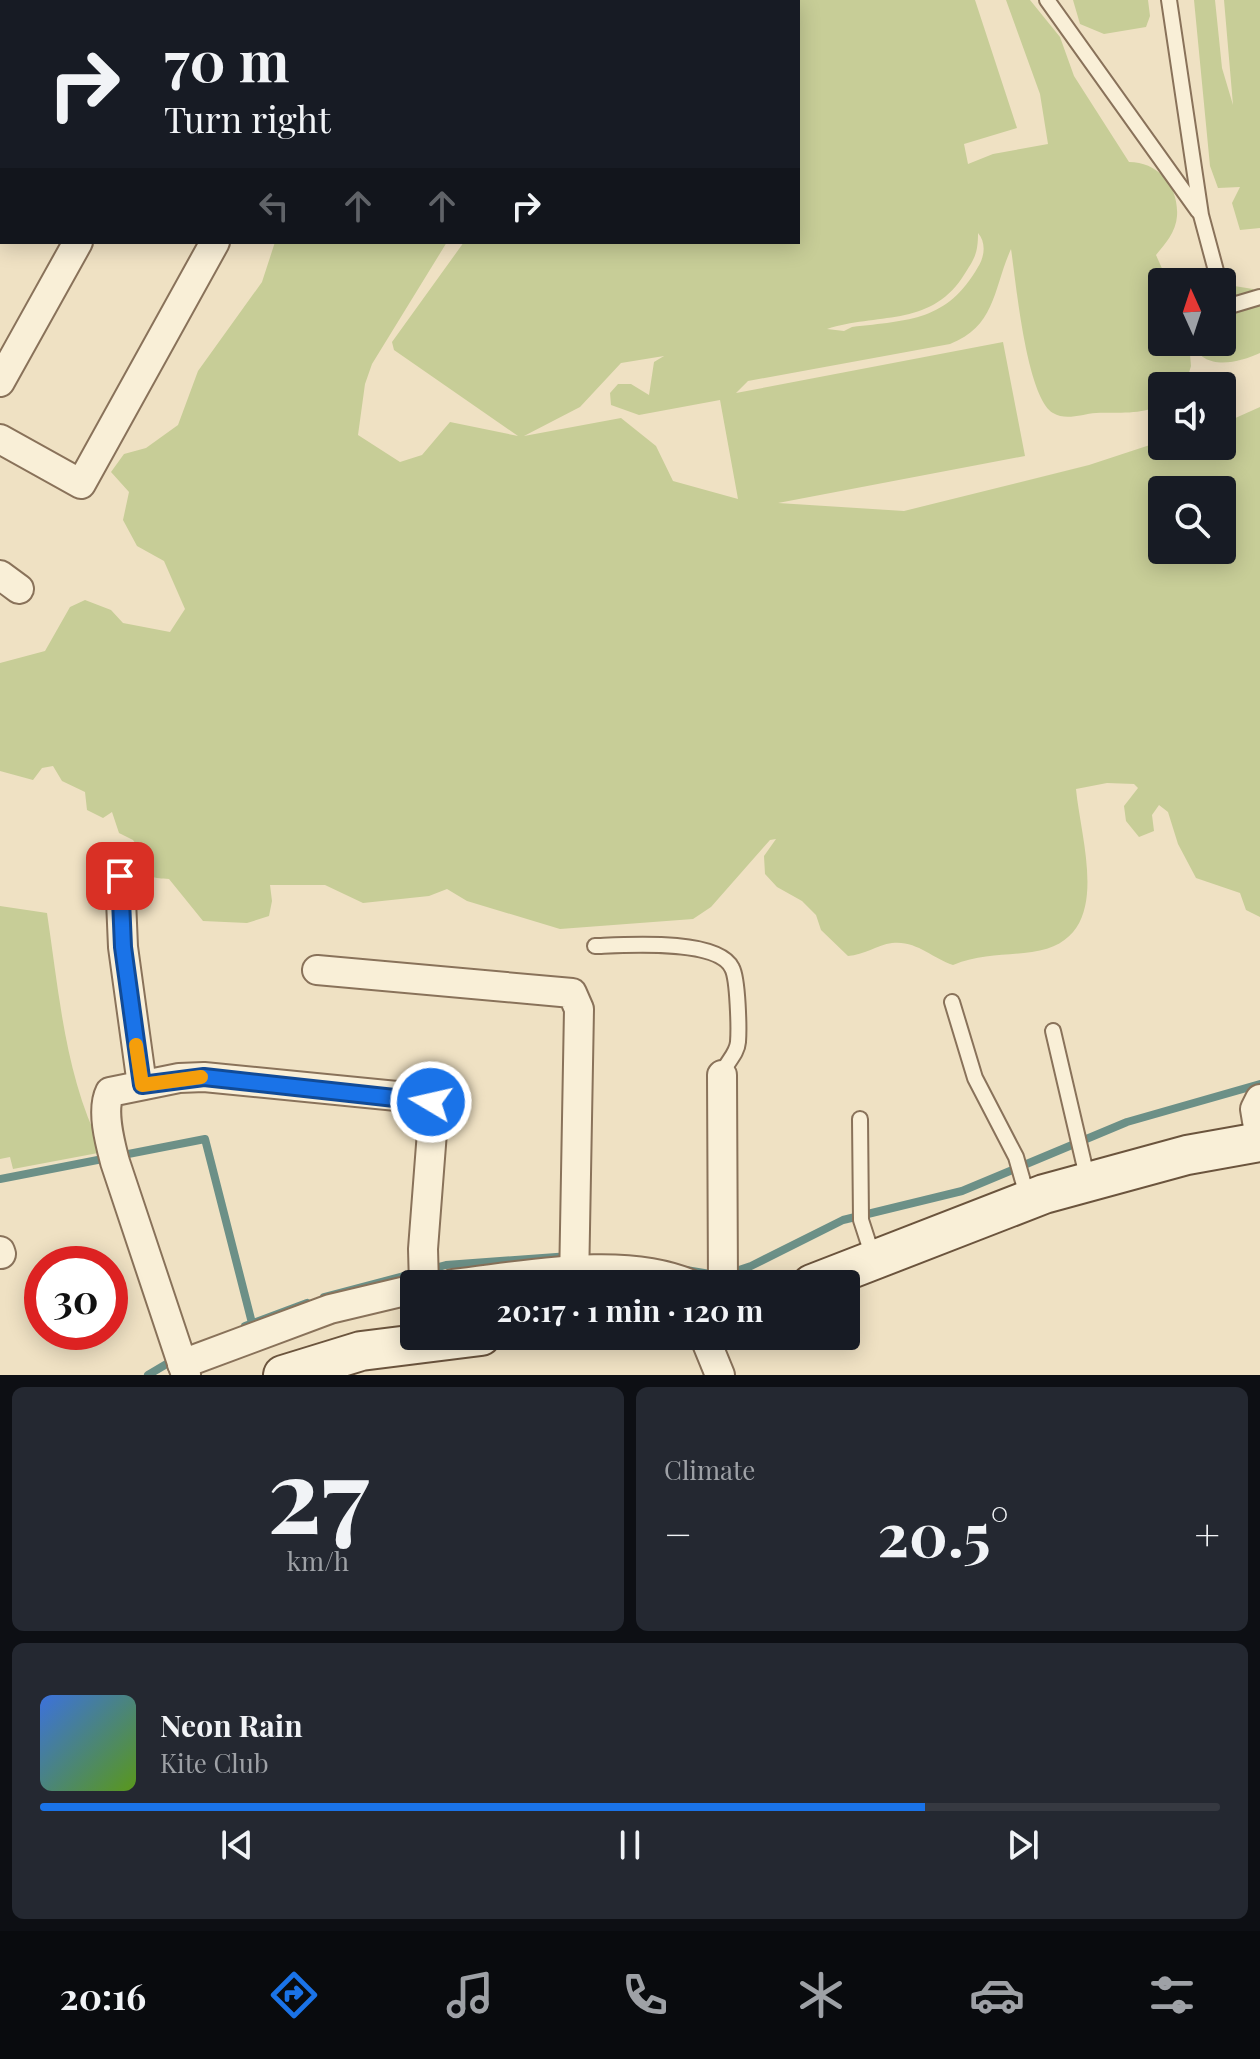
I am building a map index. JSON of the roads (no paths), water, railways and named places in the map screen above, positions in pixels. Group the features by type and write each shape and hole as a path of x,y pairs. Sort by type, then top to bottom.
{"street":[{"path":"0,382 77,244"},
{"path":"0,439 81,484 214,244"},
{"path":"120,876 121,932 142,1085"},
{"path":"317,970 572,993 579,1009 576,1267"},
{"path":"722,1075 722,1270"},
{"path":"400,1292 330,1309 184,1370 114,1157 108,1094 142,1085 204,1077 431,1102 434,1106 424,1270"},
{"path":"848,1270 1028,1199 1187,1155 1260,1140 1255,1109 1260,1099"},
{"path":"554,1270 576,1267 608,1270"},
{"path":"283,1375 351,1365 400,1345"},
{"path":"710,1350 720,1375"}],"lane":[{"path":"1047,0 1201,215"},
{"path":"1169,0 1201,215 1215,268"},
{"path":"1236,304 1260,297"},
{"path":"595,946 663,945 703,951 726,961 733,971 738,1043 722,1075"},
{"path":"952,1002 975,1078 1016,1157 1028,1199"},
{"path":"1053,1031 1088,1181"},
{"path":"860,1119 861,1220 874,1260"}],"waterway":[{"path":"739,1270 843,1220 962,1191 1127,1122 1260,1084"},
{"path":"0,1179 205,1139 252,1323"},
{"path":"324,1297 446,1265 570,1256"},
{"path":"245,1326 307,1303"},
{"path":"148,1375 175,1359"}]}
